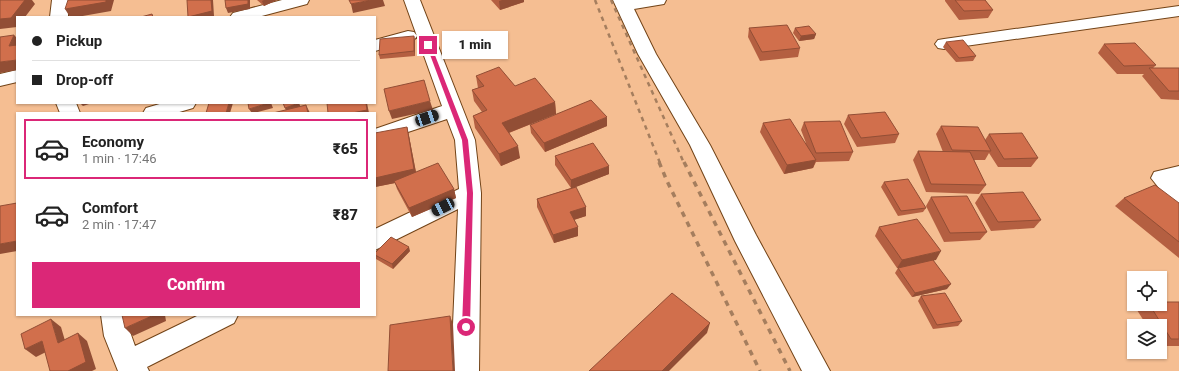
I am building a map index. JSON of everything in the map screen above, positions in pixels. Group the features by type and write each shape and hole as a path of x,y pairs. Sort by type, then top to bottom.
{"street":[{"path":"59,16 60,0"},
{"path":"243,16 301,0"},
{"path":"412,0 465,140 470,193 465,371"},
{"path":"658,0 622,3 647,54 700,145 747,241 816,371"},
{"path":"944,44 1179,11"},
{"path":"376,46 423,32"},
{"path":"0,80 16,76"},
{"path":"156,112 183,104"},
{"path":"376,136 453,110"},
{"path":"1179,174 1162,178 1179,197"},
{"path":"376,240 470,193"},
{"path":"114,316 114,324 131,367 223,316"}],"building":[{"path":"0,0 25,0 11,18 0,19"},
{"path":"68,0 106,0 106,2 65,9"},
{"path":"187,0 211,0 212,11 188,16"},
{"path":"225,0 248,0 248,4 226,8"},
{"path":"349,0 371,0 351,4"},
{"path":"955,0 985,0 993,10 964,11"},
{"path":"787,25 800,48 762,52 749,28"},
{"path":"809,26 816,34 801,36 795,28"},
{"path":"14,35 9,46 16,45 16,60 0,62 0,37"},
{"path":"414,36 414,51 379,55 380,39"},
{"path":"963,40 976,56 959,58 946,42"},
{"path":"1135,43 1156,65 1124,66 1104,44"},
{"path":"499,67 515,86 535,78 555,102 502,123 518,146 499,154 473,116 487,110 472,90 484,86 476,76"},
{"path":"1149,68 1179,68 1179,91 1169,91"},
{"path":"424,80 430,101 389,111 384,89"},
{"path":"591,100 607,117 544,143 530,125"},
{"path":"209,104 229,104 226,112 206,112"},
{"path":"248,104 266,104 249,109"},
{"path":"283,104 296,104 285,108"},
{"path":"327,104 366,104 367,110 357,112 328,112"},
{"path":"306,105 308,112 277,112"},
{"path":"885,112 899,134 861,138 848,115"},
{"path":"790,119 816,160 787,165 763,123"},
{"path":"840,121 853,152 816,153 804,122"},
{"path":"941,126 978,127 991,151 952,150"},
{"path":"407,127 414,169 376,178 376,133"},
{"path":"1022,133 1038,158 1004,159 989,134"},
{"path":"593,143 609,166 571,180 555,156"},
{"path":"918,151 970,152 986,185 931,184"},
{"path":"438,163 454,189 409,208 394,181"},
{"path":"908,179 926,208 901,211 884,182"},
{"path":"1155,185 1179,203 1179,242 1124,198"},
{"path":"576,187 586,207 570,212 578,227 553,235 537,199"},
{"path":"1023,192 1041,220 998,222 981,194"},
{"path":"967,196 987,232 950,233 931,197"},
{"path":"16,203 16,241 0,244 0,206"},
{"path":"917,219 941,251 902,260 879,227"},
{"path":"391,237 409,247 392,264 376,256 376,252"},
{"path":"933,260 951,284 915,293 898,268"},
{"path":"672,293 710,323 662,371 589,371"},
{"path":"945,293 962,321 937,325 921,296"},
{"path":"1167,302 1179,302 1179,339 1171,339 1167,333 1167,319 1158,319 1153,311 1167,311"},
{"path":"122,316 152,316 125,328"},
{"path":"450,316 453,371 388,371 390,325"},
{"path":"51,319 58,343 78,333 86,362 68,371 50,371 42,341 25,349 21,334"}],"railway":[{"path":"595,0 660,163"},
{"path":"611,0 684,163"},
{"path":"659,162 760,371"},
{"path":"684,162 790,371"}],"route":[{"path":"428,45 465,140 470,193 466,327"}]}
